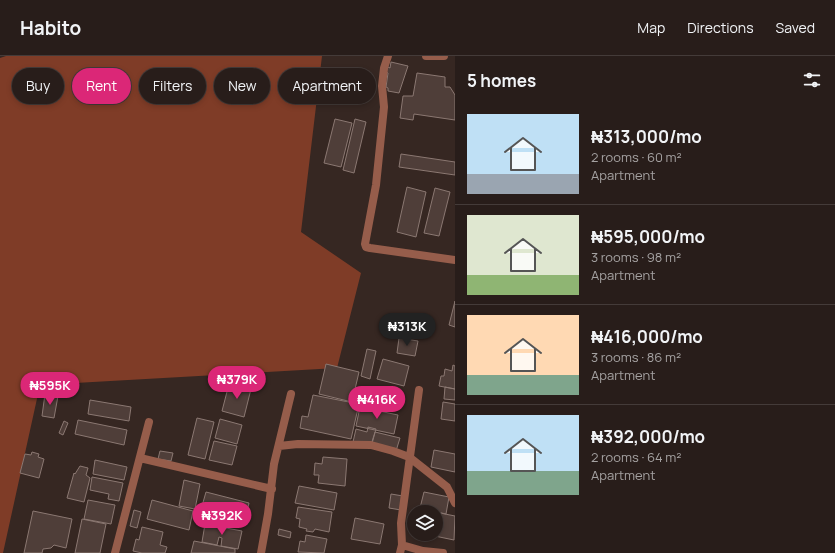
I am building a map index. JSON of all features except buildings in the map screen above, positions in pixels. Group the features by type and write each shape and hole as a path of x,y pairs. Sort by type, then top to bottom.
{"street":[{"path":"388,56 384,68 382,86 384,107 376,185 365,244 366,247 370,248 455,260"},
{"path":"426,56 444,56"},
{"path":"419,390 401,523 401,549 443,553"},
{"path":"261,553 272,489 274,464 291,394"},
{"path":"115,553 149,422"},
{"path":"279,446 298,444 371,445 393,451 409,457 447,487 455,503"},
{"path":"140,458 272,489"}],"shaded area":[{"path":"6,56 322,56 321,68 278,68 278,104 316,104 301,232 361,273 337,368 40,385 3,553 0,553 0,58"}]}
